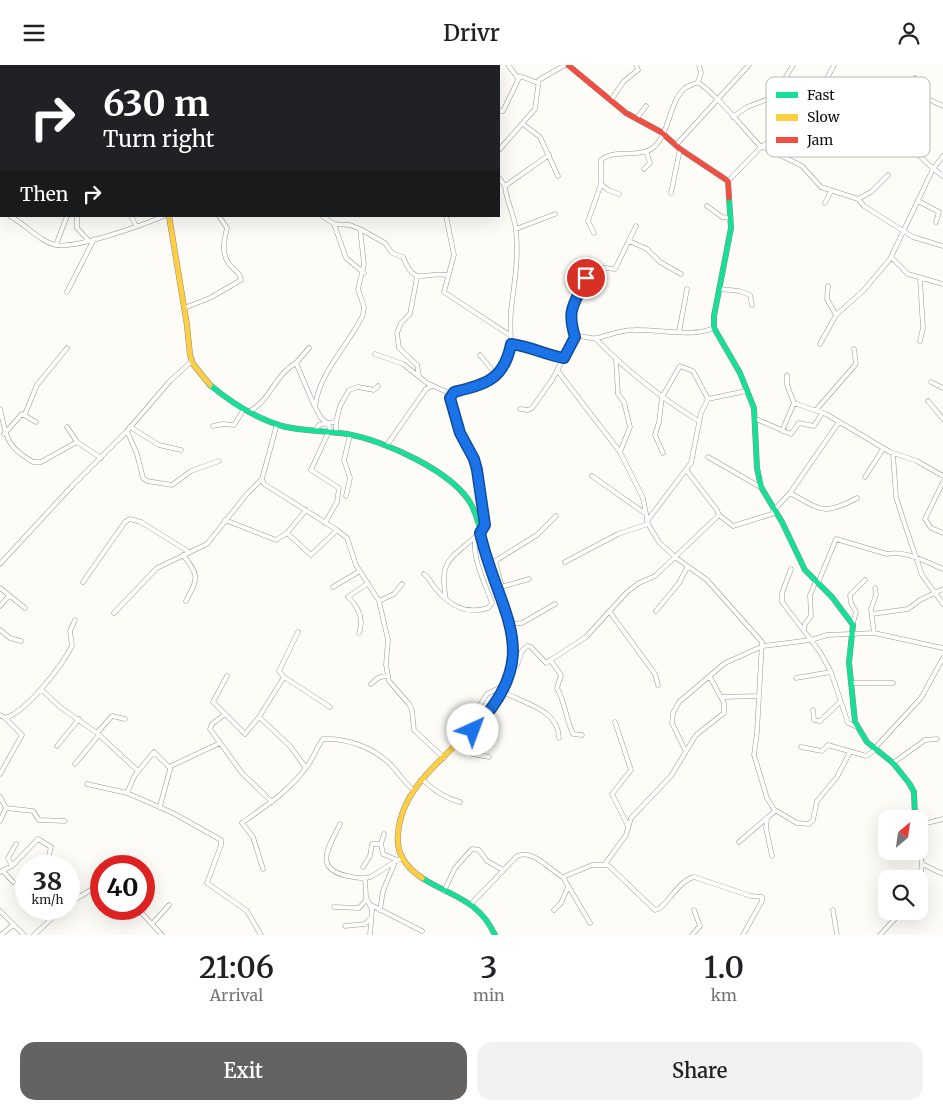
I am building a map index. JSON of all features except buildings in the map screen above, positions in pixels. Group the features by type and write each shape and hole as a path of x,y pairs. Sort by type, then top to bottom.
{"street":[{"path":"508,65 518,78"},
{"path":"500,149 523,124 537,105 538,83 545,75 566,65 637,118 664,134 678,147 728,181"},
{"path":"612,100 628,75 638,69 636,65"},
{"path":"594,233 588,221 601,184 600,164 604,157 646,151 654,147 664,134 683,90 698,82 699,65"},
{"path":"671,193 678,147 718,97 749,65"},
{"path":"785,77 792,65"},
{"path":"828,77 834,65"},
{"path":"518,78 525,77 538,83"},
{"path":"500,111 503,111 518,78"},
{"path":"698,82 718,97 733,117 761,147 766,149"},
{"path":"733,117 747,107 766,100"},
{"path":"930,100 943,106"},
{"path":"637,118 646,106"},
{"path":"523,124 540,137 558,176"},
{"path":"766,144 728,181 731,218 714,327 740,373 756,419 756,463 762,488 788,535 798,559 852,623"},
{"path":"644,169 650,163 646,151"},
{"path":"505,186 549,155"},
{"path":"820,343 836,315 864,290 891,257 933,169 943,156"},
{"path":"783,157 802,166 815,183 831,191 858,199 904,232 943,246"},
{"path":"922,157 933,169 943,176"},
{"path":"858,199 871,192 888,175"},
{"path":"375,354 402,364 432,386 451,394 485,383 497,376 504,367 511,344 511,312 516,283 516,229 505,186 500,179"},
{"path":"601,184 619,194"},
{"path":"825,203 831,191"},
{"path":"918,201 939,212 936,222"},
{"path":"707,206 722,217 731,218"},
{"path":"516,229 555,214"},
{"path":"12,217 56,245 91,240 161,217"},
{"path":"56,245 67,217"},
{"path":"77,217 78,228 91,240"},
{"path":"132,217 136,226"},
{"path":"170,217 174,263 184,308 192,361 212,385 246,411 277,424 350,435 387,445 435,471 462,492 470,502 478,533 500,589 510,624 514,652 512,667 495,705 407,797 398,826 396,844 398,861 384,891 380,910"},
{"path":"184,308 210,298 241,280 240,275 225,257 224,242 227,228 220,217"},
{"path":"324,217 334,224 350,225 360,229 385,243 392,253 403,257 407,268 417,277 437,274 447,275"},
{"path":"446,217 454,255 444,289 446,294 511,336"},
{"path":"334,224 346,258 364,273"},
{"path":"520,409 528,410 532,408 557,370 575,337 570,314 588,275 595,267 615,269 636,226"},
{"path":"315,407 319,388 326,374 363,315 364,307 358,286 364,273 360,229"},
{"path":"67,292 91,240"},
{"path":"629,241 647,249 660,262 681,274"},
{"path":"891,257 900,268 920,279 943,284"},
{"path":"417,277 410,313 401,323 397,333 399,348 417,365 418,376"},
{"path":"920,279 923,328 920,341"},
{"path":"828,286 827,299 836,315"},
{"path":"679,332 687,289"},
{"path":"720,289 745,292 750,295 752,305"},
{"path":"596,339 622,330 701,332 714,327"},
{"path":"575,337 581,335 596,339 616,360 662,397 697,420"},
{"path":"511,344 531,347 550,356 564,358"},
{"path":"25,415 37,385 67,348"},
{"path":"213,426 223,424 234,425 246,411 261,404 287,369 296,363 309,348"},
{"path":"816,410 854,367 856,363 854,349"},
{"path":"480,355 497,376"},
{"path":"616,360 618,395 624,402 630,427 620,452"},
{"path":"0,564 72,486 127,431 170,381 192,361"},
{"path":"296,363 315,407 332,432"},
{"path":"663,453 655,435 659,422 662,397 681,365 693,371 708,399"},
{"path":"557,370 620,452 643,498 648,522 659,542 675,557 711,584 760,638 763,646 754,758 767,798 775,810 796,823 809,824 812,820 817,801 837,777 850,752"},
{"path":"782,431 794,403 787,385 787,375"},
{"path":"931,382 943,388"},
{"path":"326,523 336,502 339,488 311,470 332,432 340,406 349,390 358,387 374,390 378,386"},
{"path":"387,445 426,389 432,386"},
{"path":"565,562 648,522 691,463 700,413 708,399 746,391"},
{"path":"446,599 443,584 447,561 485,525 474,459 463,441 454,417 451,394"},
{"path":"928,401 943,419"},
{"path":"794,403 816,410 883,449 917,461 943,476"},
{"path":"0,409 4,434 10,443 33,462 42,462 77,442"},
{"path":"756,419 792,434 799,423 814,426 822,413"},
{"path":"4,434 21,415 25,415 36,422"},
{"path":"315,430 319,425 336,422"},
{"path":"686,471 699,485 719,515 733,526 774,512 790,493 839,422"},
{"path":"114,613 152,572 165,563 207,544 225,520 262,479 277,424"},
{"path":"67,427 77,442 86,445 101,457"},
{"path":"130,427 159,445 181,450"},
{"path":"127,431 137,454 143,478 147,481 172,485 186,473 219,461"},
{"path":"346,496 350,478 344,460 350,435"},
{"path":"865,477 883,449"},
{"path":"893,454 896,497 916,558 922,575 943,604"},
{"path":"708,457 762,488"},
{"path":"592,476 646,514"},
{"path":"262,479 271,491 306,510 346,538 360,571 379,601 388,640 389,681 412,710 414,730 446,757"},
{"path":"943,482 934,506 925,518 931,528 943,533"},
{"path":"790,493 813,505 829,510 838,508 857,498"},
{"path":"225,520 276,540 287,533 306,510"},
{"path":"500,589 495,561 537,535 556,515"},
{"path":"512,667 517,665 522,651 529,645 546,663 586,637 627,592 639,583 655,576 719,515"},
{"path":"83,582 125,523 130,519 141,522 189,552"},
{"path":"287,533 311,555 337,530"},
{"path":"424,574 446,599 470,612 491,606 492,603 474,548 478,533"},
{"path":"804,630 804,624 811,616 810,595 835,539 887,554 895,553 916,558 943,569"},
{"path":"183,555 193,567 197,577 197,581 186,601"},
{"path":"656,611 679,583 688,566"},
{"path":"791,569 781,600 786,609 818,647 830,672 848,723 857,727 875,749 893,763 914,792 915,810"},
{"path":"333,587 360,571"},
{"path":"500,589 529,579"},
{"path":"857,727 849,649 852,623 856,615 851,603 850,594 865,580"},
{"path":"359,633 361,618 354,601 360,588 368,583"},
{"path":"379,601 394,595 402,584"},
{"path":"0,588 25,608"},
{"path":"874,633 872,614 876,595 875,588"},
{"path":"872,614 908,609 943,589"},
{"path":"0,606 8,595"},
{"path":"510,624 522,623 555,604"},
{"path":"609,611 655,674 658,685"},
{"path":"5,717 14,714 42,690 72,646 70,631 75,620"},
{"path":"0,630 10,638 21,641"},
{"path":"298,633 279,670 284,677 330,707"},
{"path":"686,750 672,725 673,713 679,702 732,659 763,646 811,640 821,636 874,633 943,647"},
{"path":"818,647 821,636"},
{"path":"801,747 822,751 827,745 866,756 875,749 921,698 943,658"},
{"path":"551,661 561,675 557,688 562,696 568,723 573,734 582,735"},
{"path":"796,678 830,672"},
{"path":"371,684 378,678 388,675"},
{"path":"227,677 213,702 245,734 259,717 284,677"},
{"path":"605,864 624,839 631,818 671,776 698,732 724,713 726,707 710,677"},
{"path":"851,683 893,683"},
{"path":"446,757 487,694 505,685"},
{"path":"42,690 98,734 138,771"},
{"path":"502,691 547,713 557,723 559,738"},
{"path":"722,697 758,695"},
{"path":"813,710 814,720 820,721 840,702"},
{"path":"0,715 5,717 22,735 0,774"},
{"path":"75,764 112,715 125,719"},
{"path":"224,715 210,726 242,773 272,802"},
{"path":"259,717 290,746 306,768"},
{"path":"57,746 79,719"},
{"path":"615,722 631,770 612,794 628,827"},
{"path":"263,869 253,837 242,823 272,802 306,768 323,739 362,745 389,763 398,776 414,790"},
{"path":"893,763 925,740 937,739"},
{"path":"169,767 220,743"},
{"path":"460,743 473,754 488,757"},
{"path":"127,793 138,771 155,751 169,767"},
{"path":"160,806 169,767"},
{"path":"423,779 443,796 460,802"},
{"path":"87,784 127,793 141,801 160,806 216,835 221,845 207,883 247,911 262,935"},
{"path":"0,797 6,808"},
{"path":"6,808 33,811 39,820 65,821"},
{"path":"0,821 6,808"},
{"path":"739,842 754,827 774,814 775,810"},
{"path":"768,819 766,828 772,856"},
{"path":"928,823 943,819"},
{"path":"340,825 325,857 326,863 337,873 364,878 398,861"},
{"path":"384,834 381,844 383,854 398,861 444,891 472,903 485,913 492,923 495,935"},
{"path":"23,855 38,839 51,847 49,855"},
{"path":"12,866 8,858 16,844"},
{"path":"362,867 370,856 372,844 381,844"},
{"path":"444,891 455,868 472,849 479,850 487,861 503,870"},
{"path":"472,903 517,856 522,854 538,859 563,877 590,923"},
{"path":"921,860 921,870"},
{"path":"13,882 2,872 15,863"},
{"path":"563,877 592,865 605,864 655,910 662,908 674,890 694,877 746,895 762,897 762,901 743,935"},
{"path":"922,864 943,874"},
{"path":"364,878 367,899 371,905 373,917 370,935"},
{"path":"554,910 561,903 568,887"},
{"path":"334,907 358,908 367,899"},
{"path":"153,923 168,905"},
{"path":"371,905 422,931"},
{"path":"692,935 700,926 694,910"},
{"path":"833,910 837,935"},
{"path":"0,911 24,935"},
{"path":"345,926 365,924 373,917"},
{"path":"34,935 50,920"},
{"path":"150,920 162,935"},
{"path":"880,935 894,920"},
{"path":"0,935 13,925"}],"traffic: fast":[{"path":"729,198 731,228 714,316 714,328 740,373 754,408 757,468 761,487 782,522 805,570 832,597 853,625 849,662 855,722 867,742 893,763 909,783 914,792 915,810"},
{"path":"210,385 228,399 256,416 286,427 362,437 417,459 450,481 463,493 472,506 481,530 491,572 511,629"},
{"path":"422,878 472,906 481,914 495,935"}],"traffic: slow":[{"path":"169,217 187,325 190,355 193,364 210,385"},
{"path":"422,878 407,865 400,854 398,834 402,814 410,797 421,781 478,723 497,699 510,671 513,650 511,629"}],"traffic: jam":[{"path":"568,65 626,113 661,132 680,149 728,181 729,198"}],"route":[{"path":"473,730 495,705 508,679 514,652 510,624 492,575 480,533 485,525 477,470 474,459 463,441 454,417 450,398 454,392 485,383 497,376 504,367 511,344 524,345 538,349 550,356 564,358 575,337 570,323 570,311 586,278"}]}
